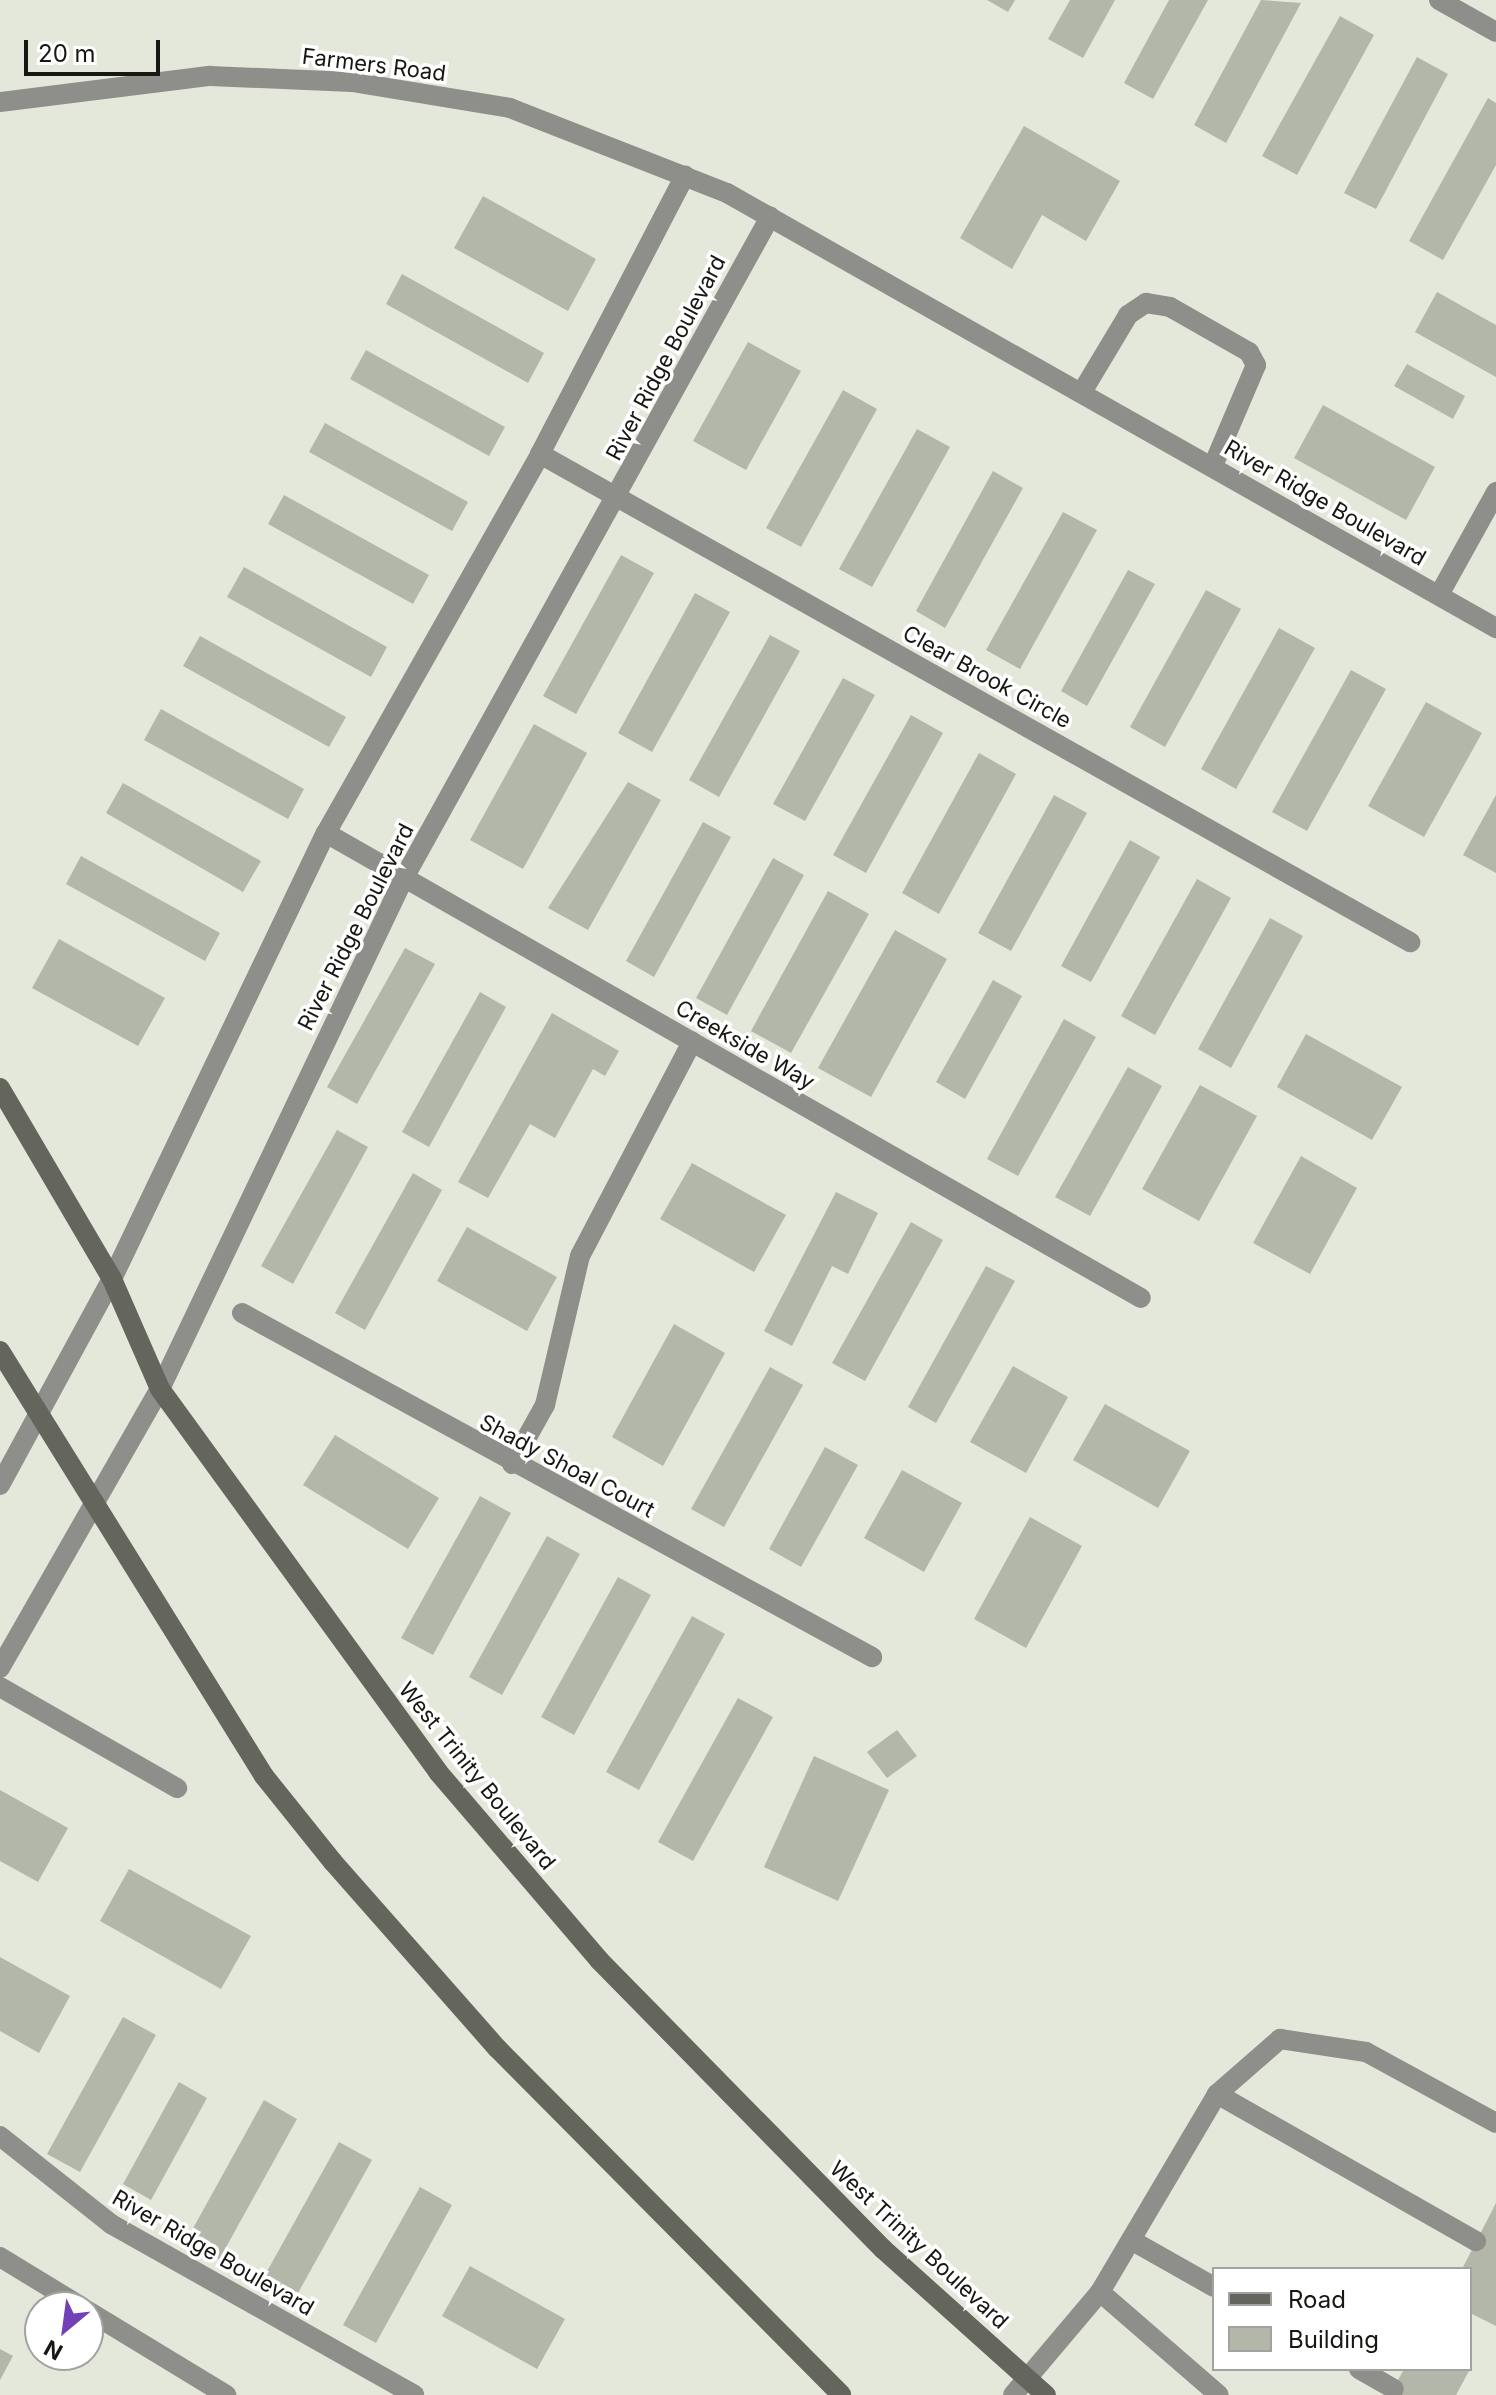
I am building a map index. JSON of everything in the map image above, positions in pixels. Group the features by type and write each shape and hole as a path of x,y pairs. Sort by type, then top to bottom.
{"main road":[{"name":"West Trinity Boulevard","path":"0,1088 112,1279 160,1389 438,1772 599,1960 883,2249 1046,2395"},
{"path":"0,1351 39,1417 97,1498 264,1776 378,1918 661,2219 841,2395"}],"street":[{"path":"1439,0 1496,32"},
{"name":"Farmers Road","path":"0,102 210,76 352,82 510,108 727,193"},
{"path":"0,1485 112,1279 326,833 540,454 685,175"},
{"name":"River Ridge Boulevard","path":"727,193 1496,628"},
{"name":"River Ridge Boulevard","path":"0,1668 160,1389 404,878 618,497 770,217"},
{"path":"1082,392 1128,315 1146,303 1170,307 1249,352 1256,365 1213,466"},
{"name":"Clear Brook Circle","path":"540,454 1410,942"},
{"name":"River Ridge Boulevard","path":"1439,595 1496,492"},
{"name":"Creekside Way","path":"326,833 1141,1298"},
{"path":"512,1464 545,1405 580,1256 692,1042"},
{"name":"Shady Shoal Court","path":"242,1313 512,1464 872,1657"},
{"path":"0,1687 177,1788"},
{"path":"1013,2395 1100,2292 1217,2094 1280,2039 1366,2052 1496,2123"},
{"path":"1217,2094 1476,2241"},
{"name":"River Ridge Boulevard","path":"0,2136 111,2224 414,2395"},
{"path":"1131,2240 1212,2286"},
{"path":"0,2257 56,2291"},
{"path":"1100,2292 1219,2395"},
{"path":"104,2321 226,2395"},
{"path":"1362,2371 1394,2389"}],"building":[{"path":"987,0 1015,0 1008,12"},
{"path":"1070,0 1115,0 1083,58 1048,39"},
{"path":"1169,0 1208,0 1153,99 1124,83"},
{"path":"1261,0 1301,3 1226,143 1194,125"},
{"path":"1340,16 1374,35 1297,175 1262,156"},
{"path":"1417,57 1448,74 1376,209 1344,193"},
{"path":"1488,98 1496,103 1496,165 1443,260 1409,241"},
{"path":"1024,126 1120,181 1086,241 1042,215 1012,269 960,238"},
{"path":"483,196 596,259 568,311 454,248"},
{"path":"402,274 544,353 528,383 386,304"},
{"path":"1437,292 1496,325 1496,377 1415,332"},
{"path":"748,342 801,371 746,470 693,441"},
{"path":"366,350 505,427 489,456 350,379"},
{"path":"1407,364 1465,396 1453,419 1394,386"},
{"path":"843,390 877,409 801,547 766,528"},
{"path":"1323,405 1435,467 1406,520 1294,458"},
{"path":"325,423 468,502 452,531 309,452"},
{"path":"917,429 950,447 872,587 839,569"},
{"path":"993,471 1023,488 945,628 916,611"},
{"path":"284,495 429,575 413,604 268,524"},
{"path":"1063,512 1097,530 1020,669 986,650"},
{"path":"621,555 654,573 576,714 543,696"},
{"path":"244,567 387,647 371,677 227,597"},
{"path":"1128,570 1155,584 1087,706 1061,691"},
{"path":"1206,590 1241,609 1165,747 1130,727"},
{"path":"695,593 730,612 652,752 618,733"},
{"path":"1279,628 1315,648 1236,789 1201,769"},
{"path":"770,635 800,651 719,797 689,780"},
{"path":"200,636 346,717 329,747 183,666"},
{"path":"1351,670 1386,689 1307,831 1272,812"},
{"path":"843,678 875,695 805,821 773,804"},
{"path":"1426,702 1482,733 1424,837 1368,806"},
{"path":"161,709 304,789 288,819 144,740"},
{"path":"911,715 943,733 866,873 833,855"},
{"path":"534,724 587,753 523,869 470,840"},
{"path":"979,753 1016,774 939,914 902,893"},
{"path":"628,782 661,800 588,930 548,908"},
{"path":"123,783 261,861 243,892 106,813"},
{"path":"1054,795 1087,813 1011,951 978,933"},
{"path":"1496,795 1496,873 1463,855"},
{"path":"703,822 731,837 654,977 626,961"},
{"path":"1130,840 1160,857 1091,982 1061,966"},
{"path":"81,856 220,933 205,961 66,884"},
{"path":"773,858 804,875 727,1015 696,998"},
{"path":"1197,879 1231,898 1155,1035 1121,1016"},
{"path":"828,891 869,914 791,1053 751,1031"},
{"path":"1270,918 1303,936 1231,1068 1198,1049"},
{"path":"895,930 947,959 871,1097 818,1068"},
{"path":"59,939 165,998 138,1046 32,988"},
{"path":"405,948 435,964 357,1104 327,1087"},
{"path":"993,980 1022,996 965,1099 936,1082"},
{"path":"480,992 506,1007 429,1147 402,1132"},
{"path":"552,1013 619,1051 605,1076 593,1069 555,1138 530,1124 488,1198 458,1182"},
{"path":"1064,1019 1096,1037 1018,1176 987,1159"},
{"path":"1306,1034 1402,1087 1372,1140 1277,1087"},
{"path":"1128,1067 1162,1086 1090,1216 1055,1197"},
{"path":"1200,1085 1257,1116 1199,1221 1142,1189"},
{"path":"337,1130 368,1147 293,1284 261,1266"},
{"path":"1301,1156 1357,1188 1310,1274 1253,1243"},
{"path":"692,1163 786,1215 754,1272 660,1219"},
{"path":"413,1173 442,1190 365,1330 335,1313"},
{"path":"836,1192 878,1213 848,1274 832,1266 792,1346 764,1331"},
{"path":"911,1222 943,1240 865,1381 832,1363"},
{"path":"467,1227 557,1277 527,1331 437,1281"},
{"path":"986,1266 1015,1281 936,1423 908,1407"},
{"path":"674,1324 725,1353 663,1466 612,1437"},
{"path":"1013,1366 1068,1397 1026,1473 970,1442"},
{"path":"770,1367 803,1385 724,1527 691,1509"},
{"path":"1105,1404 1190,1451 1158,1508 1073,1460"},
{"path":"335,1435 439,1498 408,1549 303,1485"},
{"path":"825,1447 858,1465 801,1567 769,1549"},
{"path":"902,1470 962,1503 924,1572 864,1538"},
{"path":"480,1496 511,1513 433,1655 401,1638"},
{"path":"1030,1517 1082,1546 1026,1648 974,1619"},
{"path":"547,1536 580,1554 502,1695 469,1677"},
{"path":"618,1577 651,1595 574,1735 541,1717"},
{"path":"692,1616 725,1634 639,1790 606,1772"},
{"path":"738,1698 773,1717 693,1861 658,1842"},
{"path":"897,1730 917,1756 887,1778 867,1752"},
{"path":"814,1756 889,1790 838,1901 764,1867"},
{"path":"0,1790 68,1828 38,1882 0,1861"},
{"path":"129,1869 251,1936 221,1989 100,1921"},
{"path":"0,1957 70,1996 39,2053 0,2031"},
{"path":"123,2017 156,2035 80,2172 47,2154"},
{"path":"179,2082 207,2098 151,2200 123,2184"},
{"path":"264,2100 297,2119 219,2260 186,2241"},
{"path":"339,2142 372,2160 293,2302 260,2284"},
{"path":"420,2187 452,2205 376,2343 343,2325"},
{"path":"1496,2203 1496,2326 1472,2314 1472,2267 1463,2267"},
{"path":"470,2266 565,2319 537,2369 442,2316"},
{"path":"0,2349 13,2356 0,2380"},
{"path":"1403,2371 1469,2371 1456,2395 1390,2395"}]}
